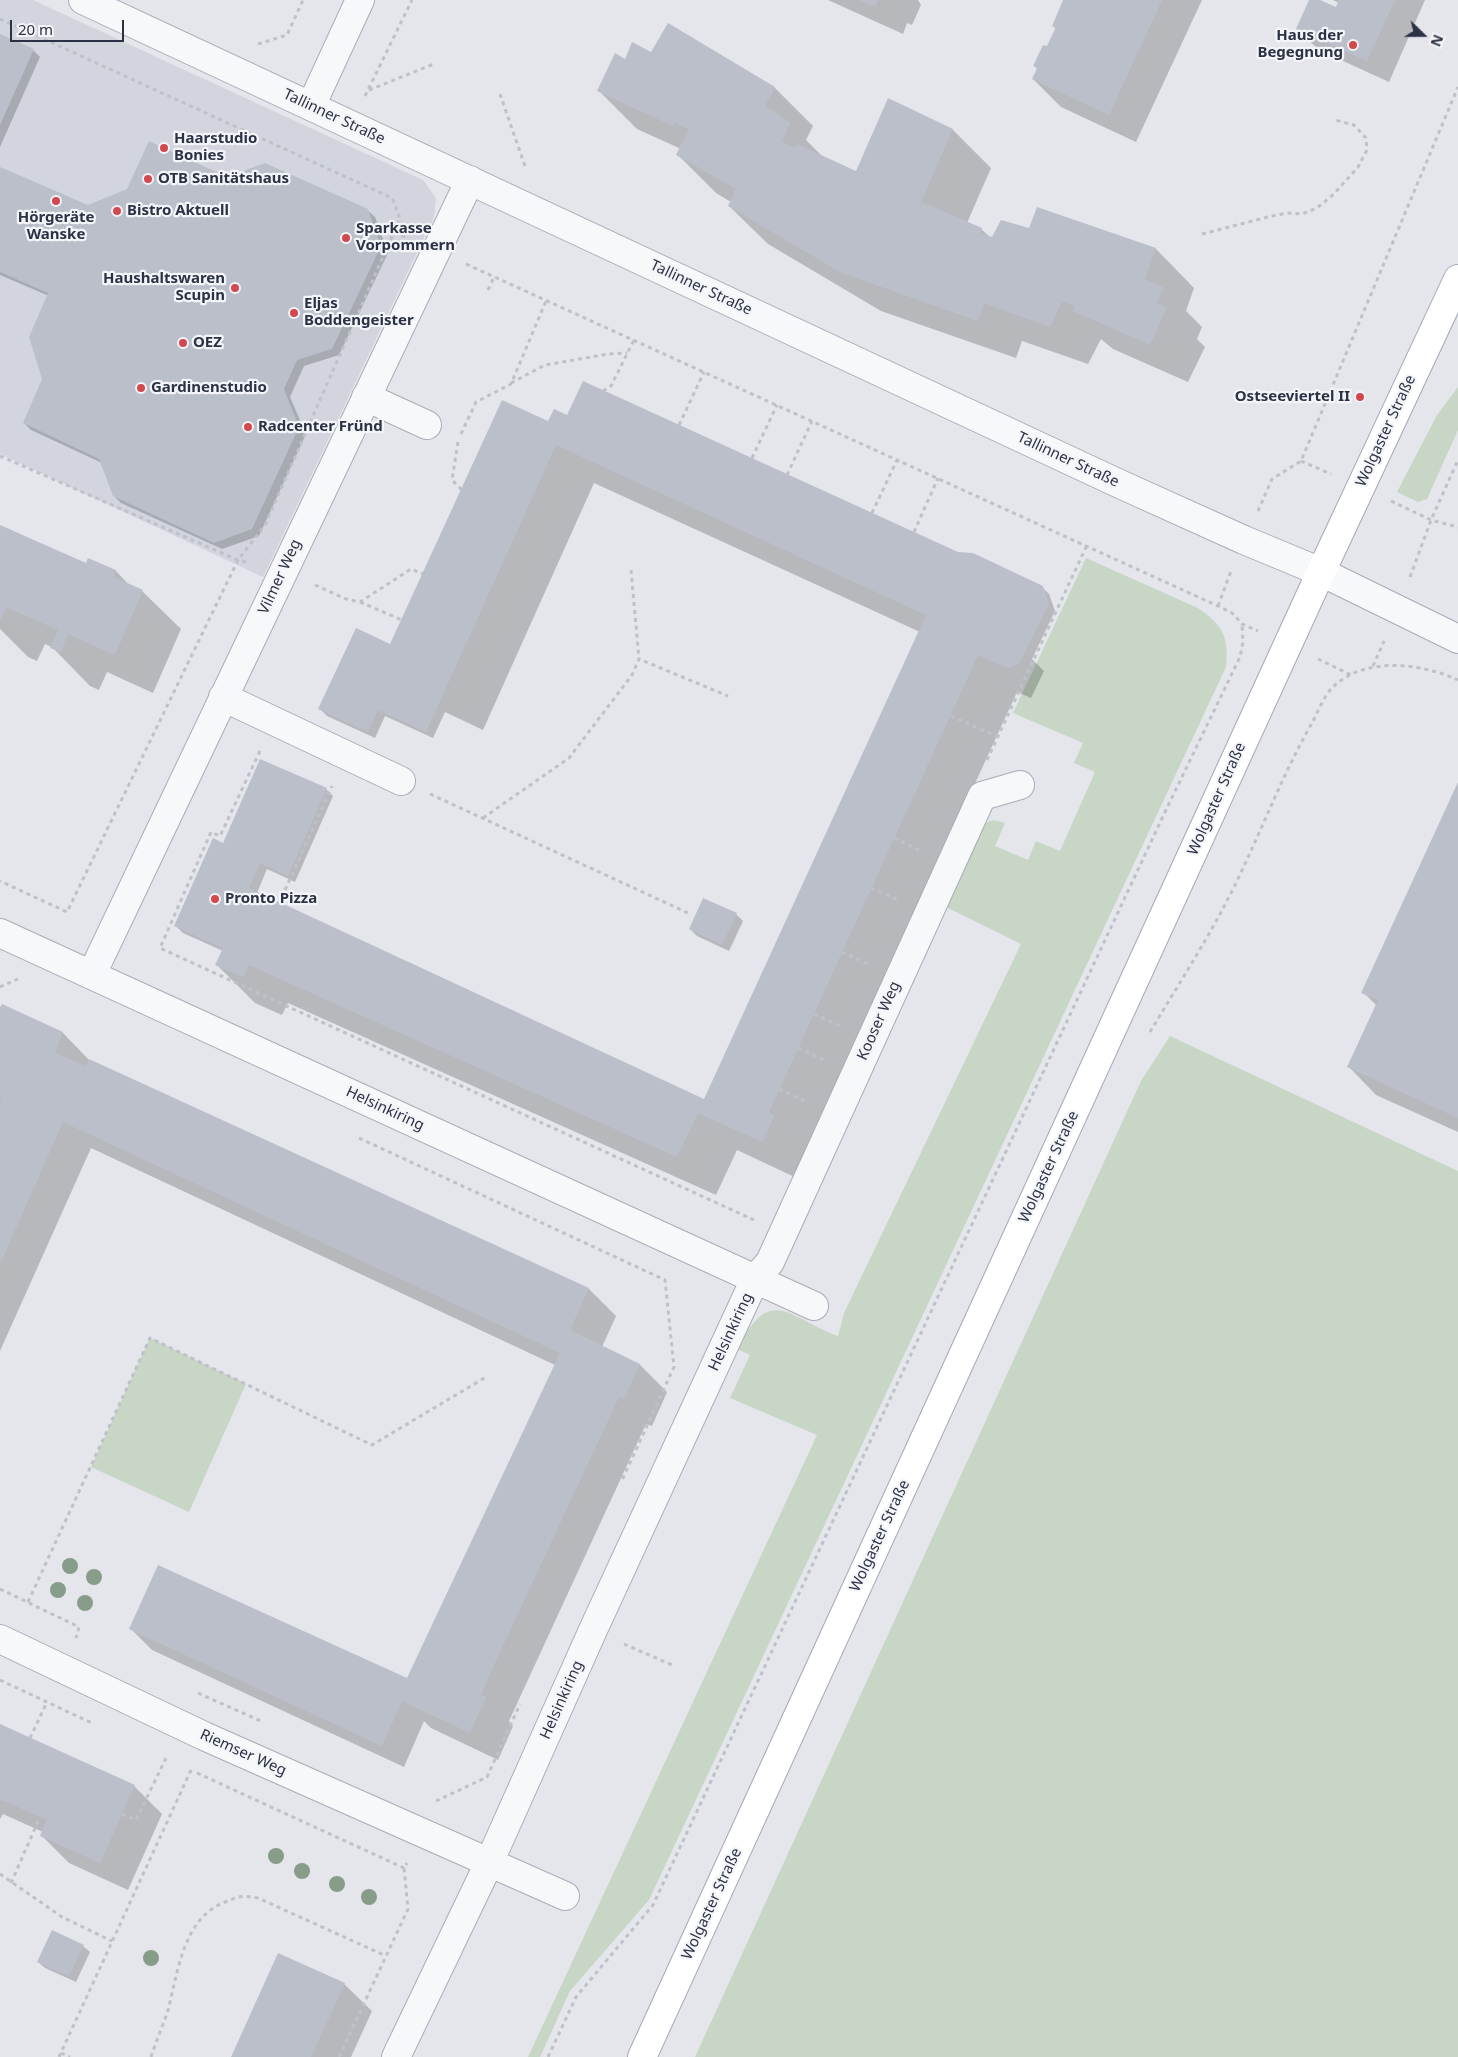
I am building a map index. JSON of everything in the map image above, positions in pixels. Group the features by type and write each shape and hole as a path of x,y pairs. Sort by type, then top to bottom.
{"main road":[{"name":"Wolgaster Straße","path":"642,2057 1321,572 1458,279"}],"street":[{"name":"Tallinner Straße","path":"83,0 1122,485 1244,540 1321,572 1458,639"},
{"path":"311,106 360,0"},
{"name":"Vilmer Weg","path":"92,974 470,180"},
{"path":"366,397 426,425"},
{"path":"223,697 401,780"},
{"name":"Kooser Weg","path":"755,1279 770,1262 982,796 1020,786"},
{"name":"Helsinkiring","path":"0,932 755,1279 593,1630 489,1863 396,2057"},
{"path":"755,1279 814,1306"},
{"name":"Riemser Weg","path":"0,1639 204,1736 565,1896"}],"path":[{"path":"255,45 287,35 303,0"},
{"path":"348,123 368,90 412,0"},
{"path":"0,19 392,198 400,218 265,525 238,560 67,912 0,881"},
{"path":"368,90 434,64"},
{"path":"1218,606 1244,540 1272,479 1301,461 1458,87"},
{"path":"500,94 541,214"},
{"path":"1202,234 1288,212 1302,214 1317,208 1334,194 1358,167 1367,150 1366,138 1354,125 1335,120"},
{"path":"394,232 1218,606 1232,613 1242,624 1243,642 1240,657 653,1904 576,1997 548,2057"},
{"path":"488,290 494,277"},
{"path":"510,384 546,300"},
{"path":"603,391 611,386 634,340"},
{"path":"462,490 452,480 458,439 476,402 545,365 608,354 627,353"},
{"path":"679,425 704,372"},
{"path":"752,458 777,405"},
{"path":"787,475 812,421"},
{"path":"0,456 238,560 283,571 346,599 360,602 402,620"},
{"path":"872,513 897,460"},
{"path":"1414,565 1431,520 1458,460"},
{"path":"1301,461 1336,476"},
{"path":"914,532 938,478"},
{"path":"1390,501 1431,520 1458,527"},
{"path":"985,763 1087,546"},
{"path":"360,602 411,569 423,574"},
{"path":"482,818 569,758 632,675 639,659 631,570"},
{"path":"639,659 728,696"},
{"path":"1147,1037 1232,891 1293,756 1332,687 1351,675 1373,666 1418,669 1442,673 1458,680"},
{"path":"951,716 998,737"},
{"path":"274,721 220,836 211,832 160,948 762,1223"},
{"path":"285,890 346,755"},
{"path":"401,780 688,913"},
{"path":"894,838 925,852"},
{"path":"871,888 902,901"},
{"path":"842,952 869,965"},
{"path":"0,987 18,979"},
{"path":"814,1014 840,1026"},
{"path":"798,1048 834,1064"},
{"path":"779,1089 814,1106"},
{"path":"350,1134 665,1280 674,1367 621,1483"},
{"path":"28,1602 150,1338 372,1445 486,1376"},
{"path":"0,1589 79,1627 75,1637 84,1641"},
{"path":"593,1630 672,1665"},
{"path":"192,1690 265,1723"},
{"path":"427,1797 436,1801 487,1777 524,1697"},
{"path":"30,1738 47,1702"},
{"path":"122,1814 136,1820 166,1758"},
{"path":"59,2057 191,1770"},
{"path":"11,1883 40,1817"},
{"path":"339,2057 408,1909 404,1868 423,1834"},
{"path":"0,1874 62,1917 112,1941"},
{"path":"151,2057 167,2011 188,1938 206,1912 215,1905 243,1895 258,1898 386,1956"},
{"path":"61,2053 70,2057"}],"shaded area":[{"path":"0,0 33,0 423,180 436,198 434,217 263,577 0,454"}],"green space":[{"path":"1458,387 1458,430 1427,499 1418,502 1397,492 1437,415"},
{"path":"1086,558 1198,608 1207,614 1223,633 1227,657 1226,667 649,1900 570,1991 540,2057 528,2057 817,1435 730,1398 750,1355 737,1349 749,1329 760,1316 770,1311 793,1314 838,1336 844,1313 1021,944 944,906 979,830 988,822 997,821 1005,823 995,846 1028,860 1036,841 1060,851 1095,772 1074,763 1083,743 1013,713"},
{"path":"1170,1036 1458,1171 1458,2057 695,2057 1141,1081"},
{"path":"150,1338 246,1384 189,1512 91,1467"}],"building":[{"path":"859,0 878,0 875,7"},
{"path":"1063,0 1162,0 1109,115 1032,79 1037,68 1033,66 1043,45 1047,46 1056,27 1052,26"},
{"name":"Haus der Begegnung","path":"1309,0 1320,0 1336,7 1339,0 1395,0 1367,61 1296,29"},
{"path":"668,23 775,87 765,106 790,123 782,142 796,148 797,144 856,171 888,98 953,129 921,202 982,228 981,233 992,237 1001,220 1029,228 1037,207 1156,248 1145,279 1164,288 1157,303 1167,307 1150,345 1073,311 1075,306 1062,301 1050,327 984,303 978,321 842,273 728,206 736,189 676,155 689,129 675,123 673,126 597,91 615,53 625,59 632,42 651,52"},
{"path":"0,34 34,49 0,125"},
{"name":"OEZ","path":"149,141 227,177 265,163 368,209 381,246 332,349 297,360 284,389 299,427 252,529 214,543 113,496 99,459 23,423 42,379 29,337 48,293 0,272 0,167 88,205 127,189"},
{"path":"583,381 958,552 973,553 1043,586 1049,604 1019,664 1008,668 978,655 769,1112 775,1115 762,1142 698,1113 677,1157 249,965 243,977 215,965 223,948 174,926 213,838 223,843 260,759 327,788 288,876 260,863 249,888 704,1099 926,615 556,445 426,732 378,710 368,732 318,709 356,628 390,644 502,400 548,421 554,409 567,415"},
{"path":"0,525 86,563 88,558 116,570 114,577 143,590 115,655 68,634 61,652 50,648 58,630 6,607 0,621"},
{"path":"1458,782 1458,1118 1347,1067 1378,1000 1361,993"},
{"path":"703,898 737,913 722,945 689,929"},
{"path":"2,1004 63,1032 55,1053 86,1066 89,1059 589,1288 570,1330 640,1364 624,1399 619,1397 487,1680 481,1695 486,1697 470,1733 402,1701 382,1746 129,1629 158,1565 407,1678 560,1353 63,1122 0,1264 0,1101 2,1098 0,1097 0,1007"},
{"path":"0,1724 135,1785 100,1863 40,1836 47,1820 0,1799"},
{"path":"52,1930 84,1945 69,1976 37,1962"},
{"path":"278,1953 345,1983 311,2057 231,2057"}],"place":[{"name":"Haus der Begegnung","path":"1353,45"},
{"name":"Haarstudio Bonies","path":"164,148"},
{"name":"OTB Sanitätshaus","path":"148,179"},
{"name":"Hörgeräte Wanske","path":"56,201"},
{"name":"Bistro Aktuell","path":"117,211"},
{"name":"Sparkasse Vorpommern","path":"346,238"},
{"name":"Haushaltswaren Scupin","path":"235,288"},
{"name":"Eljas Boddengeister","path":"294,313"},
{"name":"OEZ","path":"183,343"},
{"name":"Gardinenstudio","path":"141,388"},
{"name":"Ostseeviertel II","path":"1360,397"},
{"name":"Radcenter Fründ","path":"248,427"},
{"name":"Pronto Pizza","path":"215,899"}]}
